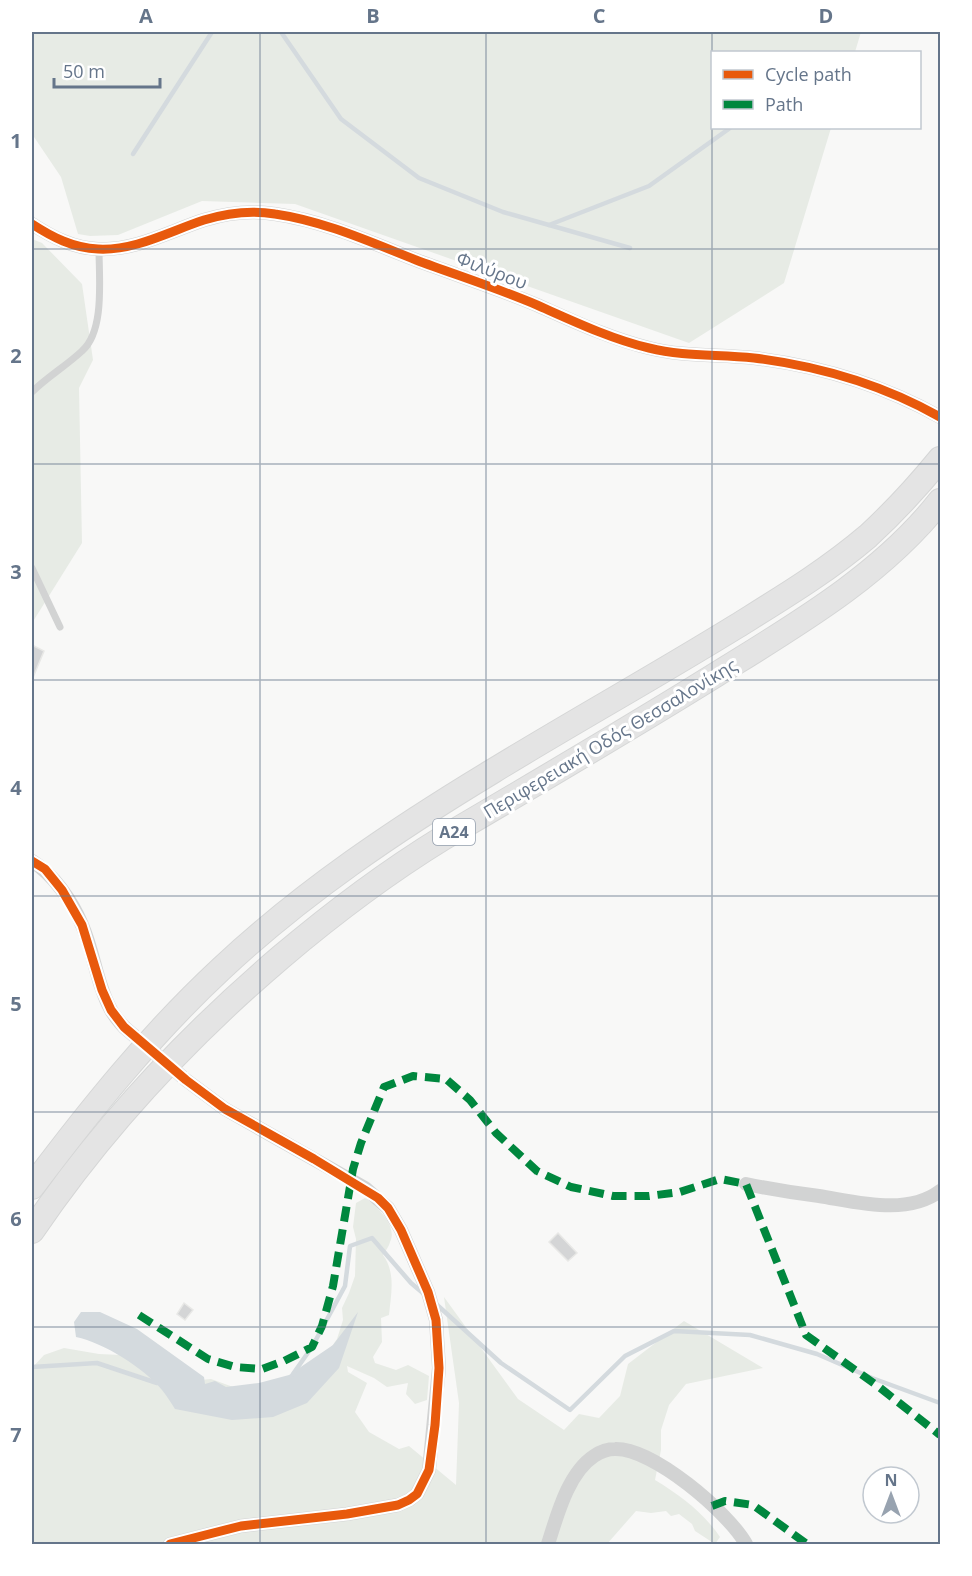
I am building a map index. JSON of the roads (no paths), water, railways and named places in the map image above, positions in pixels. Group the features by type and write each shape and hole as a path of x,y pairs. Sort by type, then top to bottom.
{"highway":[{"name":"Περιφερειακή Οδός Θεσσαλονίκης","path":"32,1187 99,1100 172,1017 221,969 281,917 386,838 490,772 696,651 824,571 897,508 940,459"},
{"name":"Περιφερειακή Οδός Θεσσαλονίκης","path":"32,1231 93,1148 136,1095 222,1009 311,931 372,885 440,840 683,695 801,621 875,567 908,537 940,501"}],"street":[{"name":"Φιλύρου","path":"32,224 64,242 99,249 124,247 223,215 254,212 287,216 342,231 496,289 590,328 649,348 797,365 859,381 904,399 940,417"},
{"path":"32,861 45,869 62,890 82,925 102,990 111,1010 124,1027"},
{"path":"170,1545 241,1526 347,1514 398,1505 409,1500 417,1494 429,1470 439,1368 436,1320 428,1292 401,1230 388,1208 365,1188 225,1109 186,1080"},
{"path":"746,1184 878,1205 913,1203 932,1197 940,1191"},
{"path":"548,1545 574,1476 593,1456 606,1449 617,1448 634,1452 656,1462 676,1475 727,1521 746,1545"}],"lane":[{"path":"32,392 47,377 83,351 93,339 99,294 99,249"},
{"path":"32,568 60,627"}],"waterway":[{"path":"133,154 212,32"},
{"path":"281,32 341,119 419,178 503,212 630,248"},
{"path":"549,225 649,186 729,129"},
{"path":"293,1374 312,1347 345,1286 350,1246 372,1238 411,1283 424,1294"},
{"path":"435,1303 501,1363 570,1410 625,1356 674,1331 750,1335 817,1354 872,1378 940,1403"},
{"path":"32,1367 97,1363 157,1383"}],"tunnel":[{"path":"124,1027 186,1080"}]}
